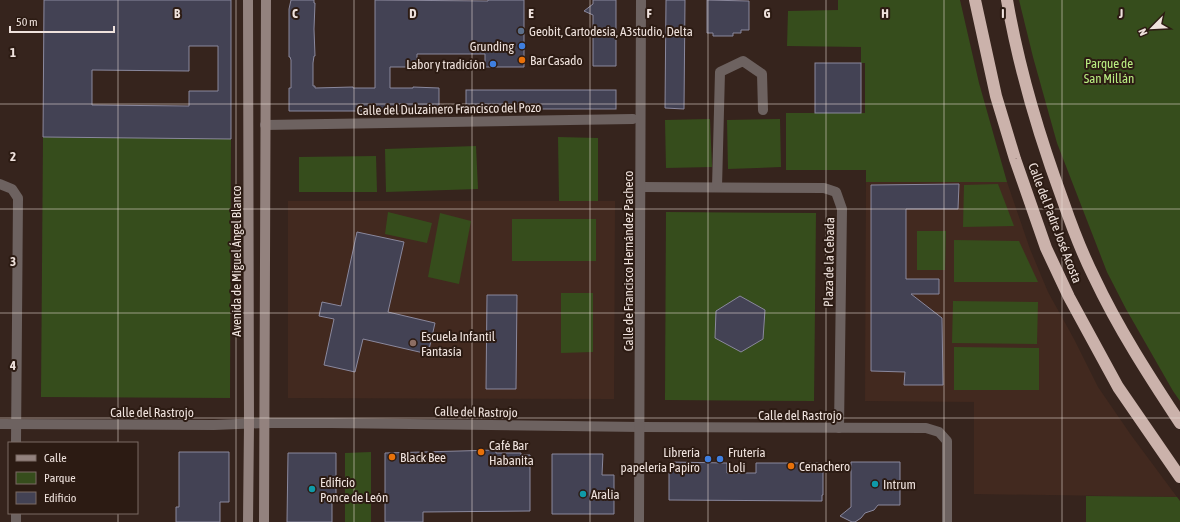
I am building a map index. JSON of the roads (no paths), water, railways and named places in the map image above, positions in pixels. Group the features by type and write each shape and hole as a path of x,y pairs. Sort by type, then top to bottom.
{"highway":[{"name":"Calle del Padre José Acosta","path":"975,0 1000,110 1014,159 1046,248 1069,297 1118,387 1180,477"},
{"name":"Calle del Padre José Acosta","path":"1007,0 1025,84 1044,152 1071,224 1093,277 1122,330 1146,372 1180,423"}],"street":[{"name":"Avenida de Miguel Ángel Blanco","path":"248,0 248,522"},
{"path":"264,522 266,0"},
{"name":"Calle de Francisco Hernández Pacheco","path":"639,522 641,0"},
{"path":"717,188 720,72 743,61 762,74 763,110"},
{"name":"Calle del Dulzainero Francisco del Pozo","path":"266,125 633,119"},
{"path":"0,184 12,189 18,198 16,442"},
{"name":"Plaza de la Cebada","path":"641,187 824,188 836,192 842,209 839,428"},
{"name":"Calle del Rastrojo","path":"0,424 214,425 264,423 926,428 939,432 947,441 947,522"}],"place":[{"name":"Geobit, Cartodesia, A3studio, Delta","path":"521,31"},
{"name":"Grunding","path":"522,46"},
{"name":"Bar Casado","path":"522,60"},
{"name":"Labor y tradición","path":"493,64"},
{"name":"Escuela Infantil Fantasía","path":"413,343"},
{"name":"Café Bar Habanita","path":"481,452"},
{"name":"Black Bee","path":"392,457"},
{"name":"Librería papelería Papiro","path":"708,459"},
{"name":"Frutería Loli","path":"720,459"},
{"name":"Cenachero","path":"791,466"},
{"name":"Intrum","path":"875,484"},
{"name":"Edificio Ponce de León","path":"312,489"},
{"name":"Aralia","path":"583,494"}],"park label":[{"name":"Parque de San Millán","path":"1109,70"}]}
